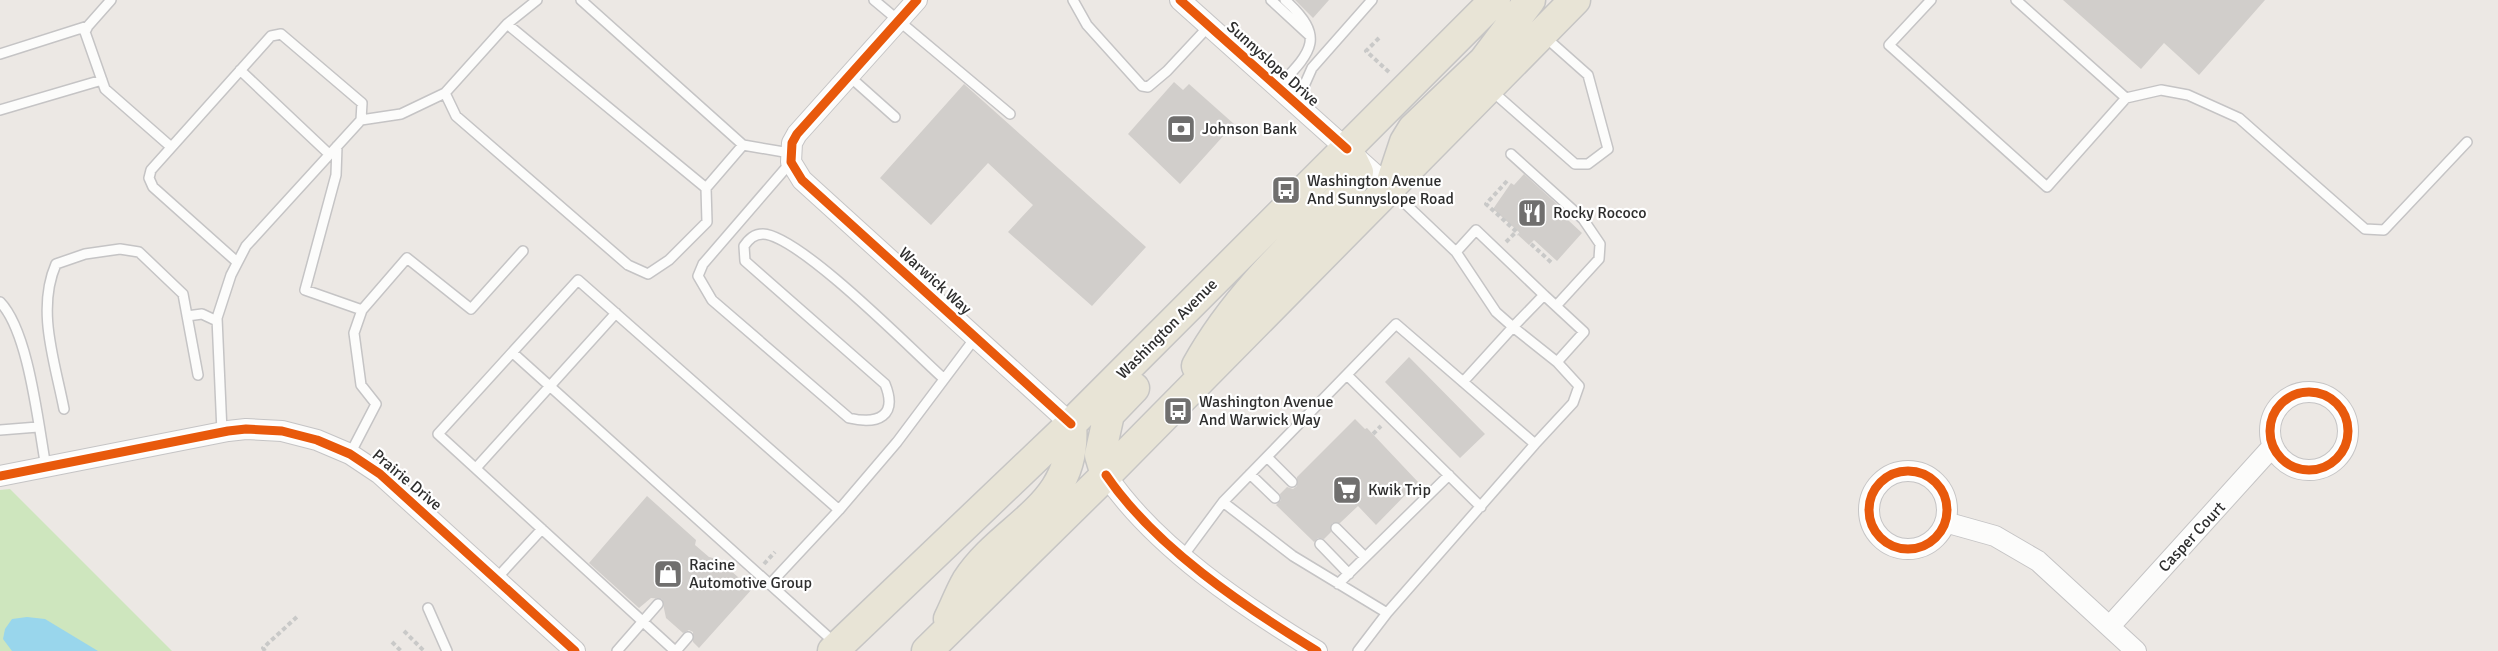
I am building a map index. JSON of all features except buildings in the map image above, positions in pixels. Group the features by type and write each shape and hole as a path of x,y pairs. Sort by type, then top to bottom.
{"main road":[{"name":"Washington Avenue","path":"836,649 1071,424 1495,0"},
{"path":"1389,188 1400,164 1405,142 1413,129 1484,61 1530,0"},
{"path":"933,646 1106,475 1575,0"},
{"path":"1176,403 1210,343 1250,290 1269,267 1349,189 1356,179 1358,171 1347,149"},
{"path":"1106,475 1100,455 1109,414 1211,311 1222,295 1226,270"},
{"path":"933,646 967,581 1052,496 1065,472 1073,443 1071,424"}],"street":[{"path":"791,157 797,134 917,0"},
{"name":"Sunnyslope Drive","path":"1180,0 1389,188"},
{"name":"Warwick Way","path":"791,157 802,180 1071,424"},
{"path":"2319,393 2340,406 2346,417 2349,430 2346,444 2340,456 2324,467 2304,470 2291,466 2280,458 2273,446 2270,434 2274,416 2284,401 2295,395 2319,393"},
{"name":"Prairie Drive","path":"0,476 246,429 282,431 317,440 350,454 380,474 496,579 568,649"},
{"name":"Casper Court","path":"2110,626 2273,446"},
{"path":"1900,471 1914,471 1927,475 1938,483 1945,495 1947,508 1945,522 1935,537 1920,547 1896,547 1885,542 1874,528 1869,510 1871,497 1878,485 1888,476 1900,471"},
{"path":"1106,475 1124,501 1183,556 1236,598 1317,651"},
{"path":"1945,522 1995,536 2038,561 2136,651"}],"lane":[{"path":"111,0 85,32 105,89 170,146"},
{"path":"222,432 217,321 237,262 246,246 361,120 400,114 445,93 507,24 537,0"},
{"path":"581,0 743,145 791,157 703,264 698,276 712,300 849,418 867,422 884,416 890,409 890,398 885,384 745,261 744,246 754,236 763,234 778,238 812,260 943,378"},
{"path":"874,0 1010,114"},
{"path":"1073,0 1087,25 1142,86 1148,87 1167,71 1209,26"},
{"path":"1271,0 1310,36"},
{"path":"1278,87 1303,61 1309,49 1310,36 1307,22 1285,0"},
{"path":"1296,104 1312,68 1372,0"},
{"path":"1931,0 1889,45 2047,187 2126,98 2161,90 2179,93 2239,118 2365,229 2384,230 2467,142"},
{"path":"2016,0 2126,98"},
{"path":"507,24 706,188"},
{"path":"0,54 88,26"},
{"path":"1488,88 1575,164 1588,164 1608,149 1588,75 1542,33"},
{"path":"237,262 153,186 149,178 151,170 170,146 271,36 281,34 362,103 361,120"},
{"path":"240,70 329,154"},
{"path":"849,76 895,117"},
{"path":"0,110 102,80"},
{"path":"445,93 456,116 628,265 648,274 669,260 706,222 706,188 743,145"},
{"path":"337,146 336,175 305,290 362,310"},
{"path":"1511,154 1583,219 1600,244 1599,259 1556,306"},
{"path":"1358,651 1387,613 1573,403 1579,386 1557,362 1496,312 1456,252 1389,188"},
{"path":"1456,252 1476,230 1584,332 1557,362"},
{"path":"64,409 45,308 47,284 56,264 85,254 120,249 139,252 183,294 198,375"},
{"path":"350,454 376,404 361,385 357,362 354,333 362,310 407,258 471,309 523,251"},
{"path":"688,637 676,651 642,621 592,570 542,529 438,434 578,280 839,510"},
{"path":"1463,382 1544,295"},
{"path":"0,302 9,312 20,333 46,467"},
{"path":"476,468 616,313"},
{"path":"187,316 202,314 217,321"},
{"path":"1183,556 1222,502 1396,324 1535,444"},
{"path":"770,584 839,510 897,442 975,338"},
{"path":"513,353 770,584 836,649"},
{"path":"1347,375 1481,507"},
{"path":"0,430 38,427"},
{"path":"1267,457 1292,482"},
{"path":"1250,474 1275,498"},
{"path":"1338,584 1449,475"},
{"path":"1222,502 1293,556 1387,613"},
{"path":"1336,528 1365,557"},
{"path":"496,579 542,529"},
{"path":"1320,544 1349,574"},
{"path":"617,651 658,604"},
{"path":"428,608 447,651"}],"path":[{"path":"1379,38 1366,51 1391,74"},
{"path":"1507,181 1486,204 1519,234"},
{"path":"1531,244 1553,264"},
{"path":"763,565 775,552"},
{"path":"265,651 263,648 298,615"},
{"path":"404,630 424,651"},
{"path":"392,642 401,651"}],"green space":[{"path":"10,489 172,651 0,651 0,490"}],"water":[{"path":"27,617 45,619 98,651 12,651 3,639 5,629 12,619"}],"cycle path":[{"path":"917,0 797,134 792,143 791,162 802,180 1071,424"},
{"path":"1180,0 1347,149"},
{"path":"2309,392 2324,395 2341,409 2348,431 2345,446 2331,463 2309,470 2294,467 2277,453 2270,431 2273,416 2287,399 2309,392"},
{"path":"0,476 228,431 246,429 282,431 317,440 350,454 380,474 575,651"},
{"path":"1908,471 1923,474 1940,488 1947,510 1944,525 1930,542 1908,549 1893,546 1876,532 1869,510 1872,495 1886,478 1908,471"},
{"path":"1106,475 1149,527 1202,573 1260,615 1317,651"}],"place":[{"name":"Johnson Bank","path":"1181,129"},
{"name":"Washington Avenue And Sunnyslope Road","path":"1286,190"},
{"name":"Rocky Rococo","path":"1532,213"},
{"name":"Washington Avenue And Warwick Way","path":"1178,411"},
{"name":"Kwik Trip","path":"1347,490"},
{"name":"Racine Automotive Group","path":"668,574"}]}
